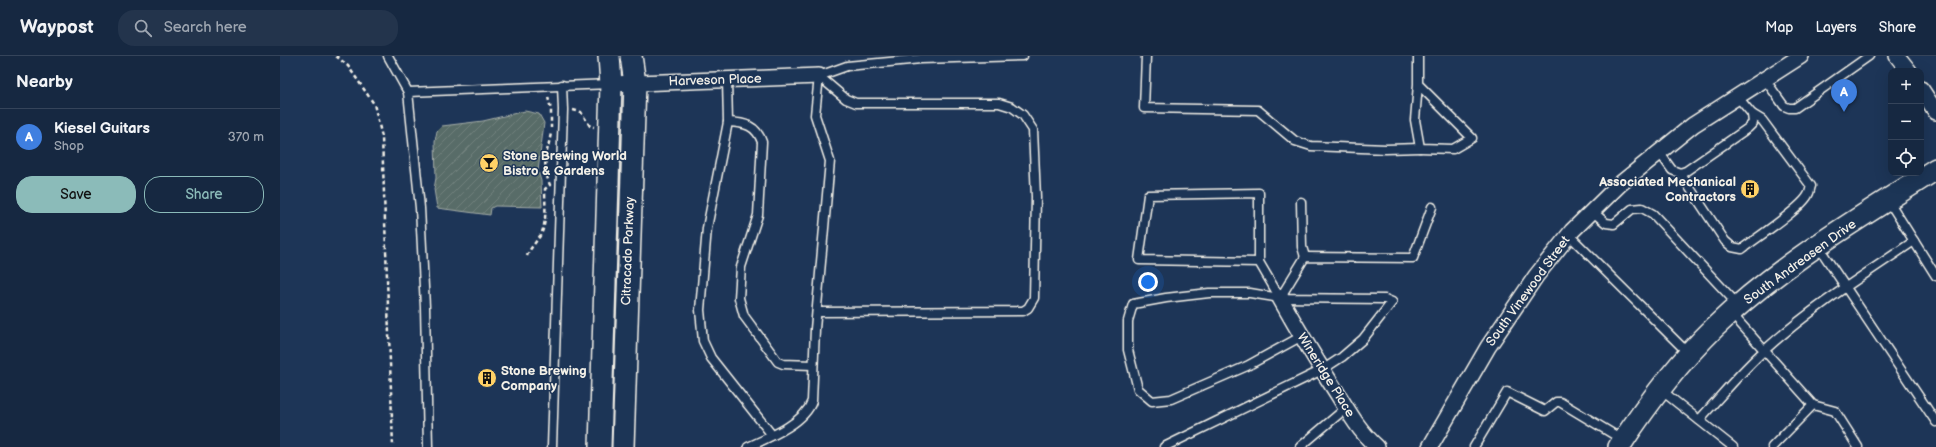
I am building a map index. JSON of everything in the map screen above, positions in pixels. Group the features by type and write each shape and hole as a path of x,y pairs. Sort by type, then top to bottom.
{"main road":[{"name":"Citracado Parkway","path":"600,447 611,84 609,56"},
{"name":"Citracado Parkway","path":"623,447 634,83 631,56"},
{"name":"South Andreasen Drive","path":"1621,444 1660,389 1690,354 1761,287 1818,246 1936,169"}],"street":[{"name":"South Vinewood Street","path":"1430,447 1488,347 1536,276 1568,235 1620,184 1693,125 1764,78 1801,56"},
{"path":"1897,56 1907,68"},
{"name":"Harveson Place","path":"611,84 818,76"},
{"path":"1924,94 1936,112"},
{"name":"Wineridge Place","path":"1280,298 1346,408 1363,434 1377,447"}],"lane":[{"path":"388,56 408,92 420,208 425,292 428,447"},
{"path":"818,76 847,66 921,59 1023,56"},
{"path":"1146,56 1144,108 1258,110 1295,141 1312,146 1386,149 1453,149 1472,138 1418,84"},
{"path":"1418,56 1418,84 1415,120 1420,148"},
{"path":"1764,78 1784,106 1795,108 1870,56"},
{"path":"817,312 1023,311 1032,303 1034,298 1036,197 1033,130 1023,116 1012,107 999,103 856,103 846,99 818,76"},
{"path":"748,447 772,436 804,415 810,409 812,401 815,329 830,161 816,115 818,76"},
{"path":"727,80 728,122 705,243 701,331 706,350 772,436"},
{"path":"408,92 611,84"},
{"path":"552,447 563,110 562,86"},
{"path":"1659,152 1672,170 1680,173 1725,241 1732,247 1742,249 1784,218 1804,200 1808,195 1811,186 1762,120 1752,114 1737,96"},
{"path":"1680,173 1748,128 1753,123 1752,114"},
{"path":"728,122 743,123 751,126 760,135 762,142 758,215 741,267 738,291 740,306 744,316 778,362 783,364 814,365"},
{"path":"1259,262 1139,260 1148,195 1259,193 1259,262 1280,298"},
{"path":"1888,200 1936,276"},
{"path":"1280,298 1305,257 1302,247 1301,202"},
{"path":"1305,257 1413,258 1432,207"},
{"path":"1592,211 1606,223 1614,224 1632,209 1642,208 1652,214 1735,310 1764,350 1813,405 1835,411 1858,447"},
{"path":"1568,235 1690,354"},
{"path":"1699,420 1764,350 1846,287 1914,241"},
{"path":"1818,246 1936,422"},
{"path":"1164,447 1322,370 1342,357 1363,339 1392,302 1385,300 1280,298 1250,294 1209,293 1166,298 1133,304 1128,321 1128,350 1138,389 1152,401 1171,400 1247,366 1302,336"},
{"path":"1660,389 1733,447"},
{"path":"1474,447 1507,392 1545,411 1556,402 1560,402 1621,444"},
{"path":"1772,447 1813,405"},
{"path":"1300,447 1346,408"}],"path":[{"path":"336,56 348,66 374,104 382,137 393,447"},
{"path":"527,256 529,250 542,232 546,212 546,189 550,185 546,176 544,160 551,131 551,110 548,97"},
{"path":"551,110 580,111 590,126 595,128"}],"green space":[{"path":"525,111 539,114 544,123 538,171 541,181 542,207 495,206 491,208 490,215 437,208 434,189 436,178 435,141 437,131 442,126 483,121"}],"place":[{"name":"Kiesel Guitars","path":"1844,112"},
{"name":"Stone Brewing World Bistro & Gardens","path":"489,163"},
{"name":"Associated Mechanical Contractors","path":"1750,189"},
{"name":"Stone Brewing Company","path":"487,378"}]}
